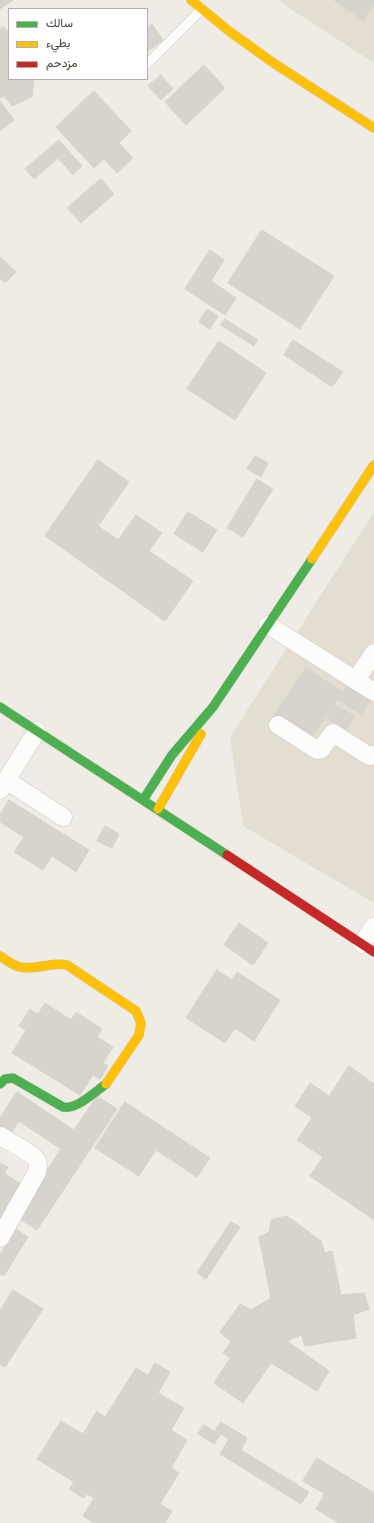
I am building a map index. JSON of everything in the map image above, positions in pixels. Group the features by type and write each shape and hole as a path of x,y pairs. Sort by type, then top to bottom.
{"street":[{"path":"191,0 229,31 272,62 374,128"},
{"path":"143,800 172,755 213,707 374,465"},
{"path":"268,624 374,692"},
{"path":"356,680 374,653"},
{"path":"0,706 368,948 374,926"},
{"path":"158,809 196,746 213,707"},
{"path":"278,725 318,750 321,749 333,733 366,754 370,756 374,755"},
{"path":"37,731 3,785 63,817"},
{"path":"0,956 12,964 25,968 61,962 67,964 136,1011 141,1018 142,1026 139,1035 109,1081 102,1088 75,1106 68,1108 63,1107 14,1078 7,1078 0,1084"},
{"path":"0,1136 31,1155 36,1159 38,1166 37,1172 0,1238"}],"lane":[{"path":"148,63 202,9"}],"shaded area":[{"path":"279,0 374,0 374,63 286,6"},
{"path":"374,512 374,903 243,826 230,737"}],"building":[{"path":"0,0 13,0 0,9"},
{"path":"334,0 374,0 374,3 363,20"},
{"path":"152,24 163,40 148,51 148,27"},
{"path":"4,27 8,32 8,80 34,80 32,97 12,106 4,96 0,98 0,29"},
{"path":"204,65 225,88 186,125 165,102"},
{"path":"161,75 173,89 161,100 148,86"},
{"path":"94,91 131,131 119,143 133,158 117,173 104,159 94,168 56,127"},
{"path":"0,101 14,120 0,131"},
{"path":"59,140 82,166 73,175 58,158 34,179 25,169"},
{"path":"101,179 114,194 81,223 67,208"},
{"path":"262,230 334,276 300,329 228,283"},
{"path":"210,250 224,260 211,281 236,298 225,315 185,289"},
{"path":"0,257 16,272 5,283 0,278"},
{"path":"207,309 218,316 210,329 199,322"},
{"path":"225,319 258,340 254,346 221,325"},
{"path":"293,340 343,372 332,387 284,355"},
{"path":"219,341 266,373 235,420 187,389"},
{"path":"255,456 268,463 261,477 247,469"},
{"path":"98,460 129,482 98,526 118,540 136,515 162,533 149,551 193,581 165,621 45,536"},
{"path":"257,479 273,489 243,537 227,528"},
{"path":"188,512 217,530 203,552 174,534"},
{"path":"306,668 342,692 310,740 274,716"},
{"path":"348,684 371,700 361,714 338,699"},
{"path":"335,705 354,716 346,730 327,719"},
{"path":"9,800 89,850 76,872 52,856 43,870 14,852 24,837 0,822 0,815"},
{"path":"105,826 119,834 112,848 97,841"},
{"path":"239,923 268,943 253,965 224,945"},
{"path":"217,970 232,980 237,972 280,1000 254,1041 235,1028 225,1043 186,1018"},
{"path":"45,1003 71,1020 76,1012 102,1029 97,1037 113,1047 103,1063 108,1066 100,1079 93,1075 80,1095 12,1053 26,1030 19,1026 30,1009 38,1014"},
{"path":"349,1066 374,1084 374,1220 310,1176 323,1157 297,1140 312,1118 295,1106 310,1083 329,1096"},
{"path":"17,1092 74,1130 97,1096 117,1109 37,1230 16,1217 61,1149 19,1121 8,1137 0,1132 0,1118"},
{"path":"125,1102 210,1158 197,1177 156,1150 139,1176 95,1148"},
{"path":"0,1163 8,1167 4,1173 24,1186 0,1223"},
{"path":"287,1216 321,1241 325,1253 332,1251 341,1295 364,1293 369,1309 353,1315 356,1338 305,1346 301,1335 287,1341 329,1371 317,1391 271,1363 243,1403 214,1383 230,1358 223,1353 231,1342 220,1332 240,1304 251,1310 271,1298 259,1237 269,1232 271,1220"},
{"path":"231,1222 240,1227 206,1279 197,1273"},
{"path":"16,1229 28,1237 4,1276 0,1274 0,1255"},
{"path":"13,1290 43,1309 5,1367 0,1364 0,1311"},
{"path":"155,1363 170,1372 158,1393 184,1408 171,1430 187,1440 171,1468 179,1473 160,1504 172,1511 165,1523 94,1523 83,1516 94,1498 87,1494 84,1498 69,1489 74,1482 37,1459 61,1421 83,1434 97,1411 105,1417 136,1368 148,1375"},
{"path":"221,1422 247,1438 241,1450 309,1492 301,1504 220,1454 229,1439 215,1431"},
{"path":"204,1425 220,1435 214,1444 198,1434"},
{"path":"317,1458 374,1493 374,1523 303,1481"},
{"path":"325,1494 373,1523 339,1523 316,1509"}],"traffic: fast":[{"path":"143,800 172,755 213,707 312,559"},
{"path":"0,707 227,855"},
{"path":"0,1084 5,1079 13,1078 63,1107 74,1106 85,1100 106,1084"}],"traffic: slow":[{"path":"191,0 229,31 272,62 374,128"},
{"path":"312,559 374,465"},
{"path":"158,809 201,734"},
{"path":"0,956 14,965 26,968 55,964 67,965 136,1011 141,1023 139,1035 106,1084"}],"traffic: jam":[{"path":"227,855 374,952"}]}
